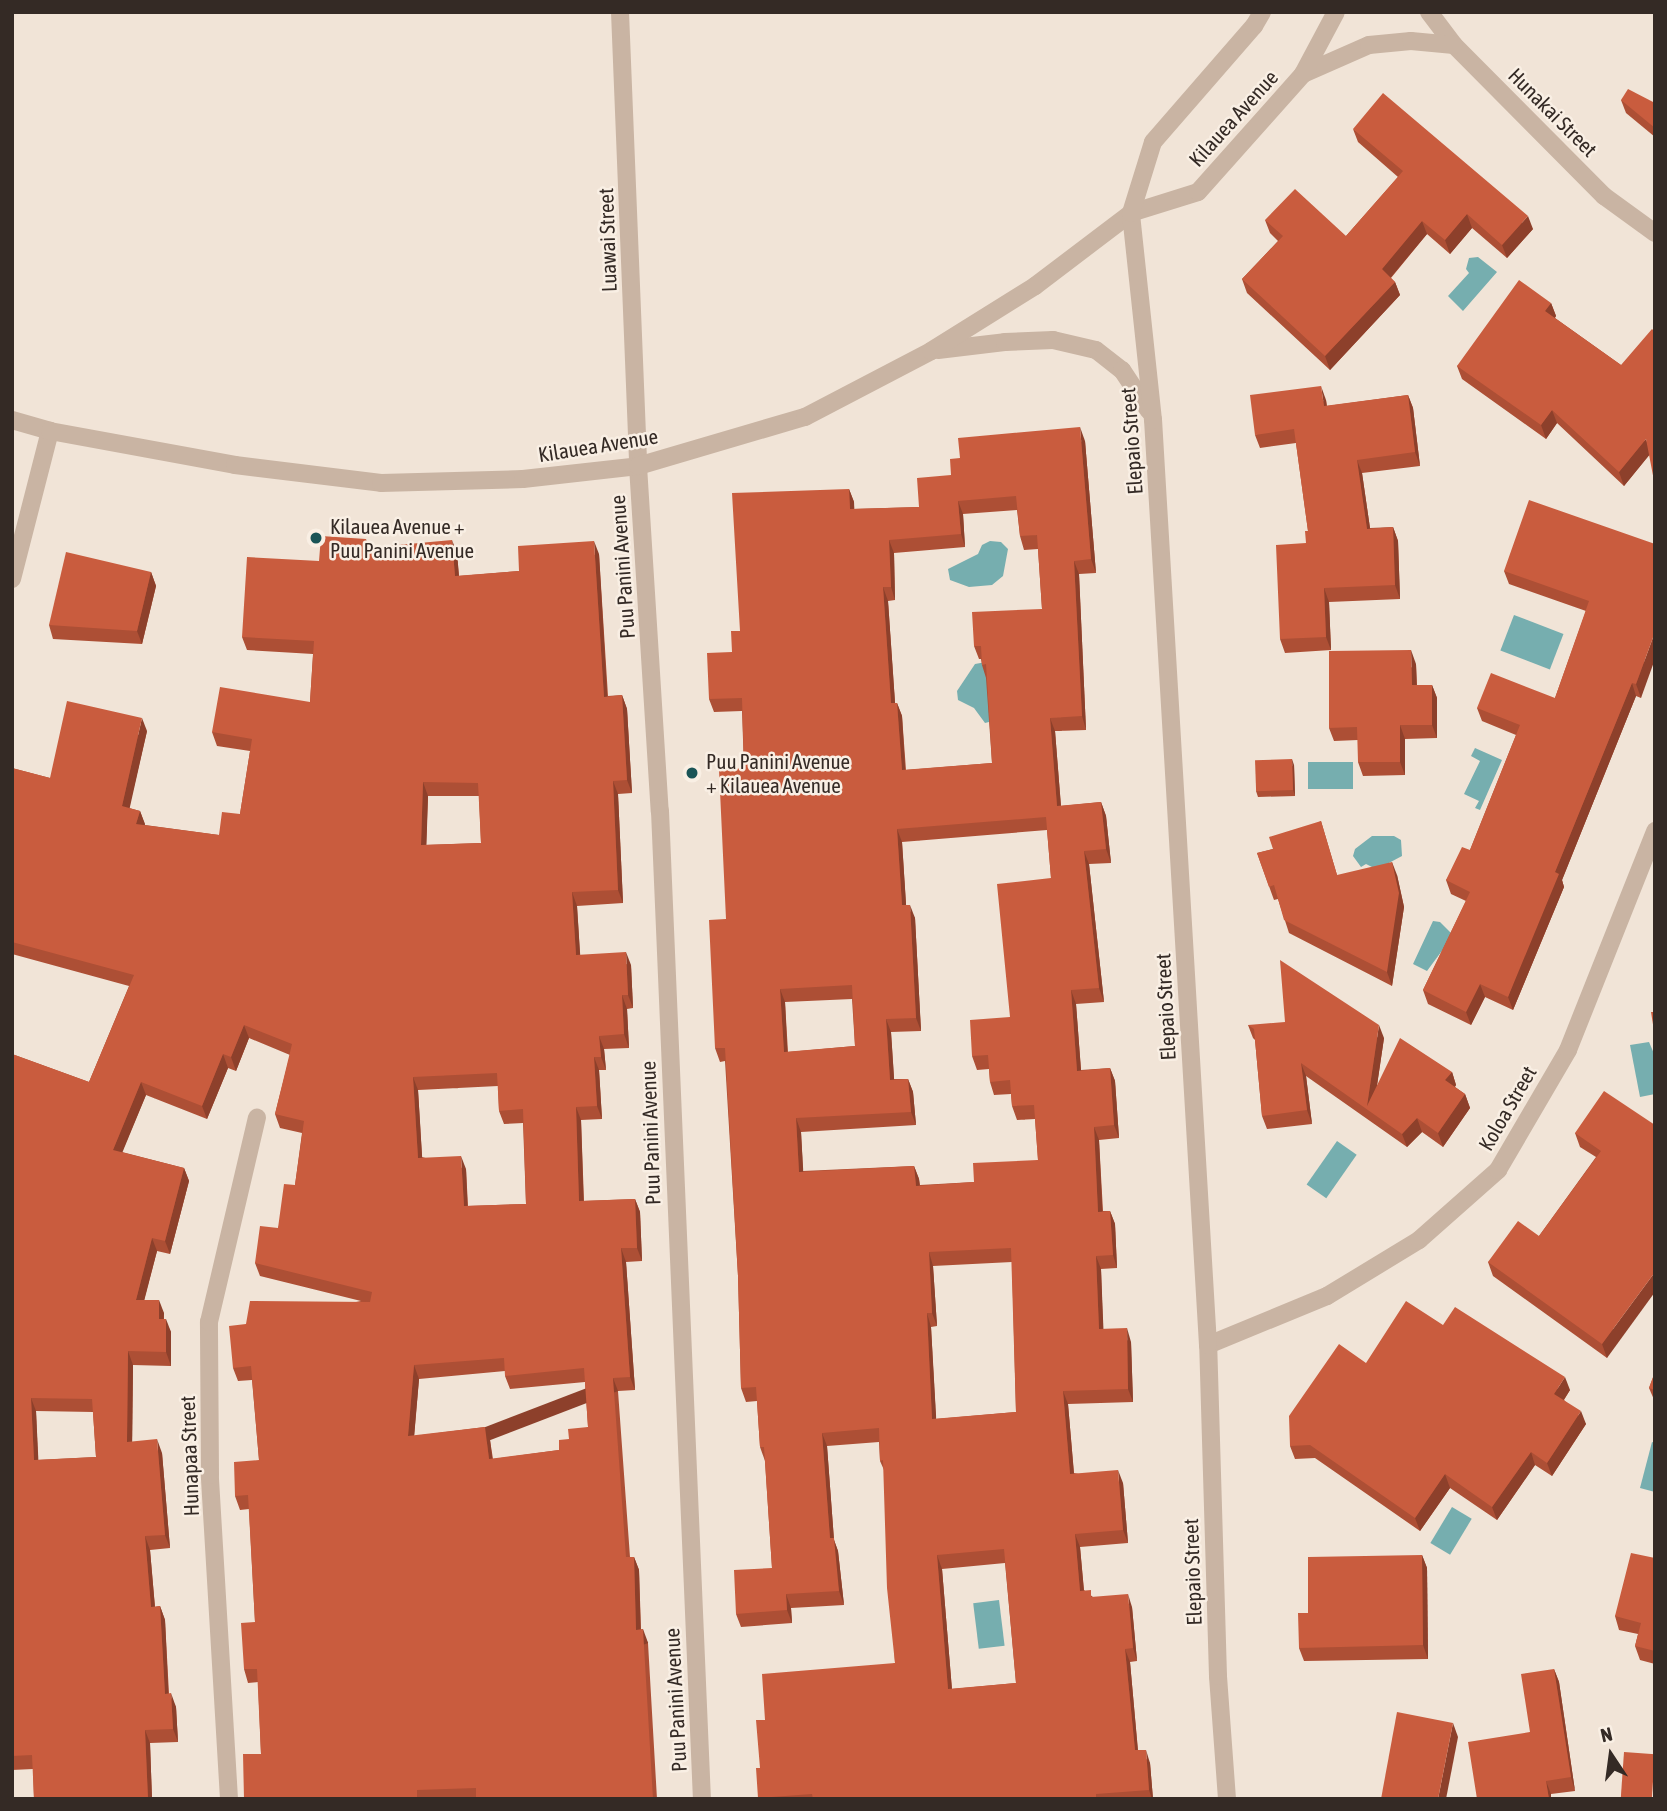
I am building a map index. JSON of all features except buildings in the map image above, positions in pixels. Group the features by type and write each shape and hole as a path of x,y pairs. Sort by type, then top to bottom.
{"street":[{"name":"Kilauea Avenue","path":"1131,213 1153,142 1254,26 1262,12"},
{"name":"Kilauea Avenue","path":"12,421 50,431 235,465 381,483 523,479 638,466 805,417 931,351 1035,286 1131,213 1198,191 1303,74 1336,12"},
{"name":"Hunakai Street","path":"1429,12 1454,45 1604,195 1655,233"},
{"name":"Luawai Street","path":"619,13 638,466"},
{"path":"1303,74 1369,46 1411,41 1454,45"},
{"name":"Elepaio Street","path":"1131,213 1153,420 1208,1345 1218,1675 1227,1799"},
{"path":"931,351 1004,342 1053,340 1096,350 1122,370 1153,420"},
{"path":"12,579 50,431"},
{"name":"Puu Panini Avenue","path":"638,466 660,811 702,1799"},
{"name":"Koloa Street","path":"1208,1345 1327,1296 1419,1240 1498,1170 1567,1051 1655,831"},
{"name":"Hunapaa Street","path":"229,1799 210,1475 209,1322 257,1118"}],"water":[{"path":"1478,257 1497,272 1463,311 1448,296 1469,273 1466,269 1469,258"},
{"path":"990,541 1001,542 1008,549 1003,576 992,585 969,587 950,580 948,569 978,554 982,545"},
{"path":"1514,615 1563,634 1550,669 1500,650"},
{"path":"986,662 993,721 985,723 974,708 958,700 957,691 975,664"},
{"path":"1475,748 1502,760 1480,810 1475,808 1479,801 1464,794 1480,761 1471,756"},
{"path":"1308,762 1353,762 1353,789 1308,789"},
{"path":"1372,836 1394,836 1401,840 1402,856 1374,868 1366,864 1361,867 1353,856 1355,849"},
{"path":"1433,921 1440,922 1456,938 1444,948 1427,971 1413,964"},
{"path":"1649,1042 1655,1056 1655,1094 1640,1097 1630,1045"},
{"path":"1337,1141 1357,1155 1326,1198 1307,1184"},
{"path":"1652,1442 1655,1443 1655,1492 1640,1488"},
{"path":"1452,1507 1472,1519 1450,1555 1430,1543"},
{"path":"999,1600 1005,1646 979,1649 973,1603"}],"place":[{"name":"Kilauea Avenue + Puu Panini Avenue","path":"316,538"},
{"name":"Puu Panini Avenue + Kilauea Avenue","path":"692,773"}]}
